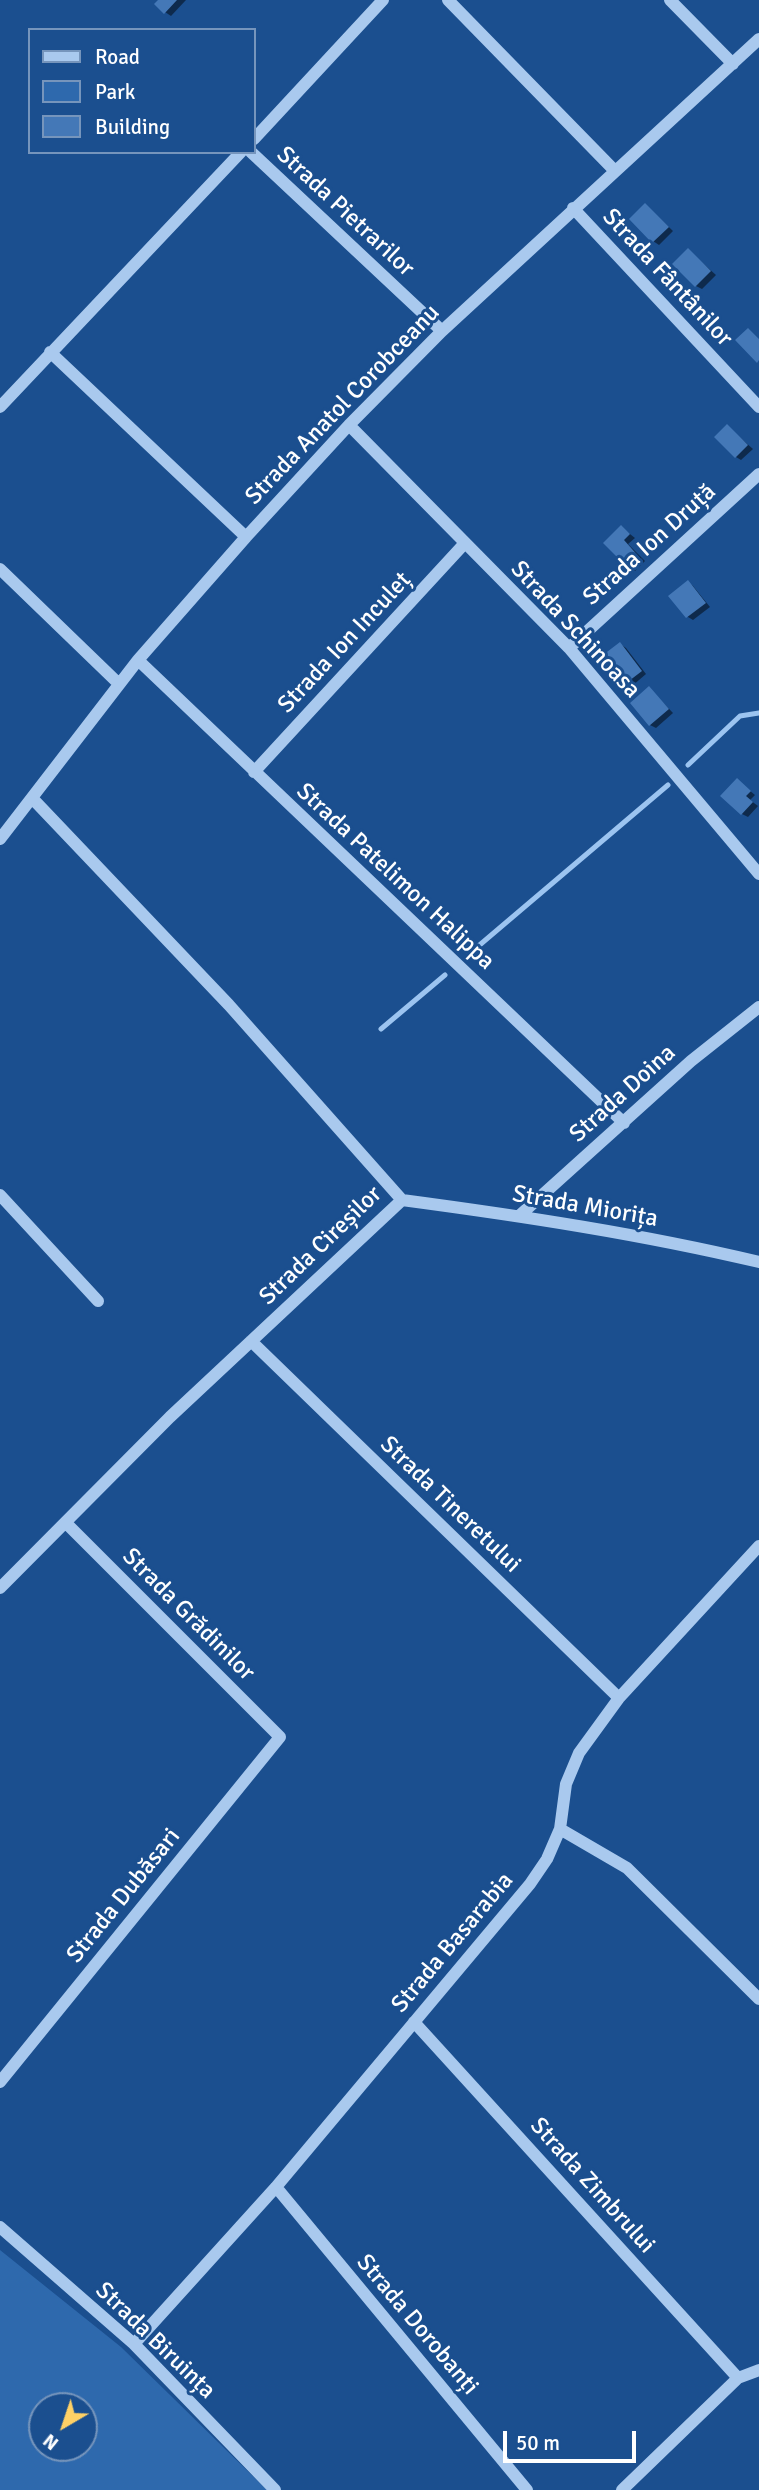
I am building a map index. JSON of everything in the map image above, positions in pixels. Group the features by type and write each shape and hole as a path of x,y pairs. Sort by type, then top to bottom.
{"street":[{"path":"256,137 383,0"},
{"path":"449,0 615,172"},
{"path":"670,0 733,64"},
{"name":"Strada Anatol Corobceanu","path":"0,839 118,683 349,425 442,331 759,40"},
{"path":"0,407 239,154"},
{"name":"Strada Pietrarilor","path":"253,154 442,331"},
{"name":"Strada Fântânilor","path":"573,208 759,407"},
{"path":"50,352 246,537"},
{"name":"Strada Schinoasa","path":"349,425 569,648 759,874"},
{"name":"Strada Ion Druță","path":"569,648 759,474"},
{"name":"Strada Ion Inculeț","path":"254,772 465,542"},
{"path":"0,569 118,683"},
{"name":"Strada Patelimon Halippa","path":"138,660 624,1122"},
{"name":"Strada Cireșilor","path":"0,1588 170,1417 402,1200 229,1005 32,798"},
{"name":"Strada Doina","path":"519,1216 691,1061 759,1007"},
{"path":"0,1195 98,1301"},
{"name":"Strada Miorița","path":"402,1200 519,1216 699,1248 759,1262"},
{"name":"Strada Tineretului","path":"251,1341 619,1698"},
{"name":"Strada Grădinilor","path":"66,1524 280,1737"},
{"name":"Strada Basarabia","path":"134,2344 275,2187 530,1884 547,1859 560,1829 566,1784 579,1753 619,1698 759,1546"},
{"name":"Strada Dubăsari","path":"0,2081 280,1737"},
{"path":"560,1829 627,1868 759,1999"},
{"name":"Strada Zimbrului","path":"414,2022 738,2378"},
{"name":"Strada Dorobanți","path":"275,2187 527,2490"},
{"name":"Strada Biruința","path":"0,2227 134,2344 275,2490"},
{"path":"622,2490 738,2378 759,2370"}],"green space":[{"path":"0,2250 121,2347 267,2490 0,2490"}],"building":[{"path":"158,0 177,0 164,14 154,4"},
{"path":"645,203 669,227 652,243 629,219"},
{"path":"688,248 711,271 695,287 672,264"},
{"path":"748,328 759,339 757,363 735,340"},
{"path":"727,424 748,445 735,458 714,437"},
{"path":"621,525 630,534 624,540 640,558 629,569 603,543"},
{"path":"688,580 706,603 686,618 668,596"},
{"path":"620,642 642,671 625,684 603,655"},
{"path":"649,686 669,709 649,726 630,703"},
{"path":"737,778 751,791 746,796 753,802 741,815 720,796"}],"waterway":[{"path":"688,765 740,716 759,713"},
{"path":"469,954 668,785"},
{"path":"381,1029 445,975"}]}
